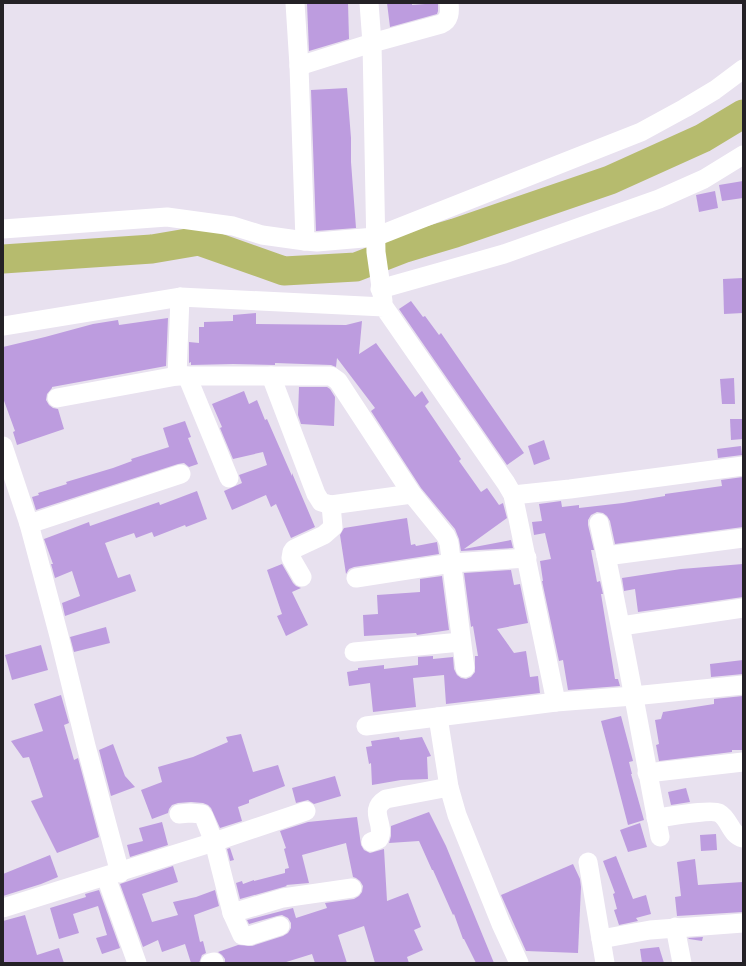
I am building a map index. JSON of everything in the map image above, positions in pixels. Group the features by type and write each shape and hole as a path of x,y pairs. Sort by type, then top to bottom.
{"street":[{"path":"295,3 299,66 305,241"},
{"path":"369,3 372,43 376,245 381,290 513,494 556,702"},
{"path":"299,66 372,43 445,23 449,18 449,3"},
{"path":"3,229 166,217 233,226 262,235 305,241 376,245 641,132 703,97 743,69"},
{"path":"3,326 180,297 381,290 504,254 652,202 704,179 743,155"},
{"path":"180,297 182,376 229,478"},
{"path":"57,398 182,376 320,375 331,376 338,380 412,494 446,536 449,543 452,563 465,668"},
{"path":"271,376 316,494 321,502 331,505 412,494"},
{"path":"3,446 29,524 59,636 88,753 113,875 137,963"},
{"path":"513,494 570,489 743,466"},
{"path":"29,524 181,474"},
{"path":"302,577 291,558 291,554 294,549 324,535 333,527 331,505"},
{"path":"599,523 621,626 660,837"},
{"path":"606,556 743,538"},
{"path":"356,578 452,563 527,558"},
{"path":"621,626 743,608"},
{"path":"354,652 462,642"},
{"path":"366,726 556,702 743,685"},
{"path":"438,716 449,787 460,822 501,924 519,963"},
{"path":"647,772 743,762"},
{"path":"371,842 378,839 381,832 376,809 379,803 386,799 449,787"},
{"path":"3,908 113,875 306,811"},
{"path":"179,814 190,812 202,814 214,842 232,913 240,933 245,936 280,926"},
{"path":"656,818 704,813 719,814 723,817 736,835 743,838"},
{"path":"588,862 605,963"},
{"path":"232,913 283,898 352,888"},
{"path":"601,939 675,927 743,924"},
{"path":"675,927 682,963"}],"building":[{"path":"307,3 348,3 349,39 309,51"},
{"path":"387,3 412,3 412,5 438,3 438,11 437,14 390,27"},
{"path":"347,88 356,228 316,231 311,90"},
{"path":"743,181 743,198 722,201 719,185"},
{"path":"715,191 718,208 699,212 696,195"},
{"path":"743,278 743,313 724,314 723,279"},
{"path":"411,301 423,317 425,316 439,335 441,333 524,453 507,465 399,309"},
{"path":"256,313 256,324 346,325 362,321 359,354 376,343 415,397 422,391 429,402 425,406 461,459 459,461 481,492 487,488 499,505 503,503 507,518 464,549 511,540 513,548 461,551 459,539 455,529 421,488 371,411 375,408 337,358 336,367 331,365 275,363 275,365 191,365 191,362 189,363 189,342 199,343 199,327 204,327 204,322 233,321 233,315"},
{"path":"168,318 166,366 52,387 47,394 46,400 53,408 58,409 64,429 17,445 13,432 15,431 3,398 3,347 93,324 118,320 119,325"},
{"path":"734,378 735,404 722,404 720,379"},
{"path":"299,387 327,387 330,389 335,397 334,426 301,424 298,415"},
{"path":"244,391 249,404 257,400 265,420 267,419 315,527 291,538 276,504 271,507 266,495 232,510 224,491 242,483 239,475 267,465 263,452 233,459 212,404"},
{"path":"730,419 743,419 743,439 731,440"},
{"path":"185,421 191,437 188,438 198,464 189,467 184,463 178,464 36,510 32,497 39,495 38,493 67,484 66,482 113,468 132,461 131,459 169,447 163,428"},
{"path":"544,440 550,459 534,465 528,446"},
{"path":"741,446 742,455 718,458 717,449"},
{"path":"743,477 743,527 615,544 610,521 607,516 603,513 597,512 591,515 588,520 588,525 594,550 591,550 597,582 600,581 603,594 601,594 615,679 618,679 620,686 568,690 563,660 559,661 542,581 540,561 551,559 545,533 534,535 532,522 542,521 539,504 561,501 562,507 579,505 579,508 623,503 665,496 665,494 722,486 721,480"},
{"path":"197,491 207,519 186,527 185,525 154,537 152,532 136,538 134,533 105,543 118,578 130,574 136,591 65,616 62,603 80,596 72,571 55,578 51,564 53,564 44,539 89,522 90,526 159,502 160,505"},
{"path":"407,518 411,545 415,544 416,546 437,542 439,554 354,567 349,569 346,574 340,535 344,528"},
{"path":"282,564 293,583 301,588 292,592 308,625 286,636 277,616 282,614 267,570"},
{"path":"743,564 743,597 638,612 635,589 624,591 622,578 681,569"},
{"path":"511,570 514,585 520,584 528,623 497,629 514,653 526,651 530,677 538,676 540,693 446,704 444,675 413,678 416,707 373,712 370,683 349,686 347,672 358,670 358,668 384,665 384,669 418,665 418,657 433,656 433,659 453,657 454,669 457,675 466,679 471,677 475,672 475,656 478,656 473,626 471,627 464,573"},
{"path":"442,576 449,630 417,635 416,633 364,636 363,615 378,614 377,595 420,592 420,579"},
{"path":"106,627 110,643 74,652 70,637"},
{"path":"41,645 48,670 12,680 5,655"},
{"path":"743,660 743,674 711,677 710,664"},
{"path":"61,695 69,723 64,725 74,760 78,758 99,837 57,853 31,801 43,797 29,757 23,758 11,741 43,731 34,704"},
{"path":"743,696 743,750 732,750 732,752 659,761 656,745 659,744 655,720 661,719 663,712 714,704 714,699"},
{"path":"621,716 633,761 629,762 631,774 644,820 628,825 601,721"},
{"path":"241,734 253,772 278,765 285,786 249,800 249,803 238,807 242,821 220,828 211,808 203,803 178,803 172,805 168,813 152,819 141,790 162,782 158,767 193,757 228,742 226,737"},
{"path":"399,737 400,740 422,737 431,756 427,757 428,779 401,780 372,785 371,763 369,764 366,747 372,746 371,741"},
{"path":"113,744 125,776 135,787 111,796 99,750"},
{"path":"335,776 341,796 314,804 308,800 296,803 292,788"},
{"path":"686,788 690,802 671,805 668,792"},
{"path":"429,812 446,846 494,963 476,963 463,939 454,914 453,915 419,841 389,843 391,826"},
{"path":"357,817 361,845 364,850 370,853 384,849 387,901 408,893 421,927 414,930 423,950 407,957 409,963 375,963 364,926 338,935 347,963 315,963 312,954 283,963 225,963 225,959 218,952 238,945 252,946 283,936 288,933 291,928 291,923 288,918 282,915 249,924 247,920 293,908 296,918 327,908 325,903 354,899 359,896 362,892 363,886 360,881 353,877 346,843 302,855 309,883 286,885 287,886 240,899 236,883 242,881 243,884 285,873 285,869 289,868 284,849 286,848 280,831 308,822"},
{"path":"162,822 168,845 130,857 127,845 143,841 139,828"},
{"path":"640,823 647,847 628,852 620,830"},
{"path":"716,834 717,850 701,851 700,835"},
{"path":"230,848 234,860 230,861 227,849"},
{"path":"50,855 58,877 3,896 3,874"},
{"path":"616,856 633,899 646,895 651,914 636,918 638,921 619,925 614,910 617,909 613,894 615,893 603,861"},
{"path":"695,859 698,885 743,882 743,912 677,916 675,897 681,896 677,862"},
{"path":"573,864 580,879 581,887 578,953 526,951 501,895"},
{"path":"173,866 178,882 142,894 152,922 178,915 173,902 196,897 215,890 219,906 194,915 200,942 203,941 206,953 202,955 199,963 191,963 185,944 162,952 158,940 143,947 120,884"},
{"path":"99,890 120,948 102,954 96,938 107,935 98,906 73,914 79,933 59,939 50,908 86,897 85,894"},
{"path":"25,915 37,955 59,948 64,963 3,963 3,921"},
{"path":"703,937 702,941 688,938"},
{"path":"659,947 664,963 642,963 640,949"}],"waterway":[{"path":"3,259 152,249 199,241 284,271 356,267 405,248 455,233 610,180 703,138 743,114"}]}
